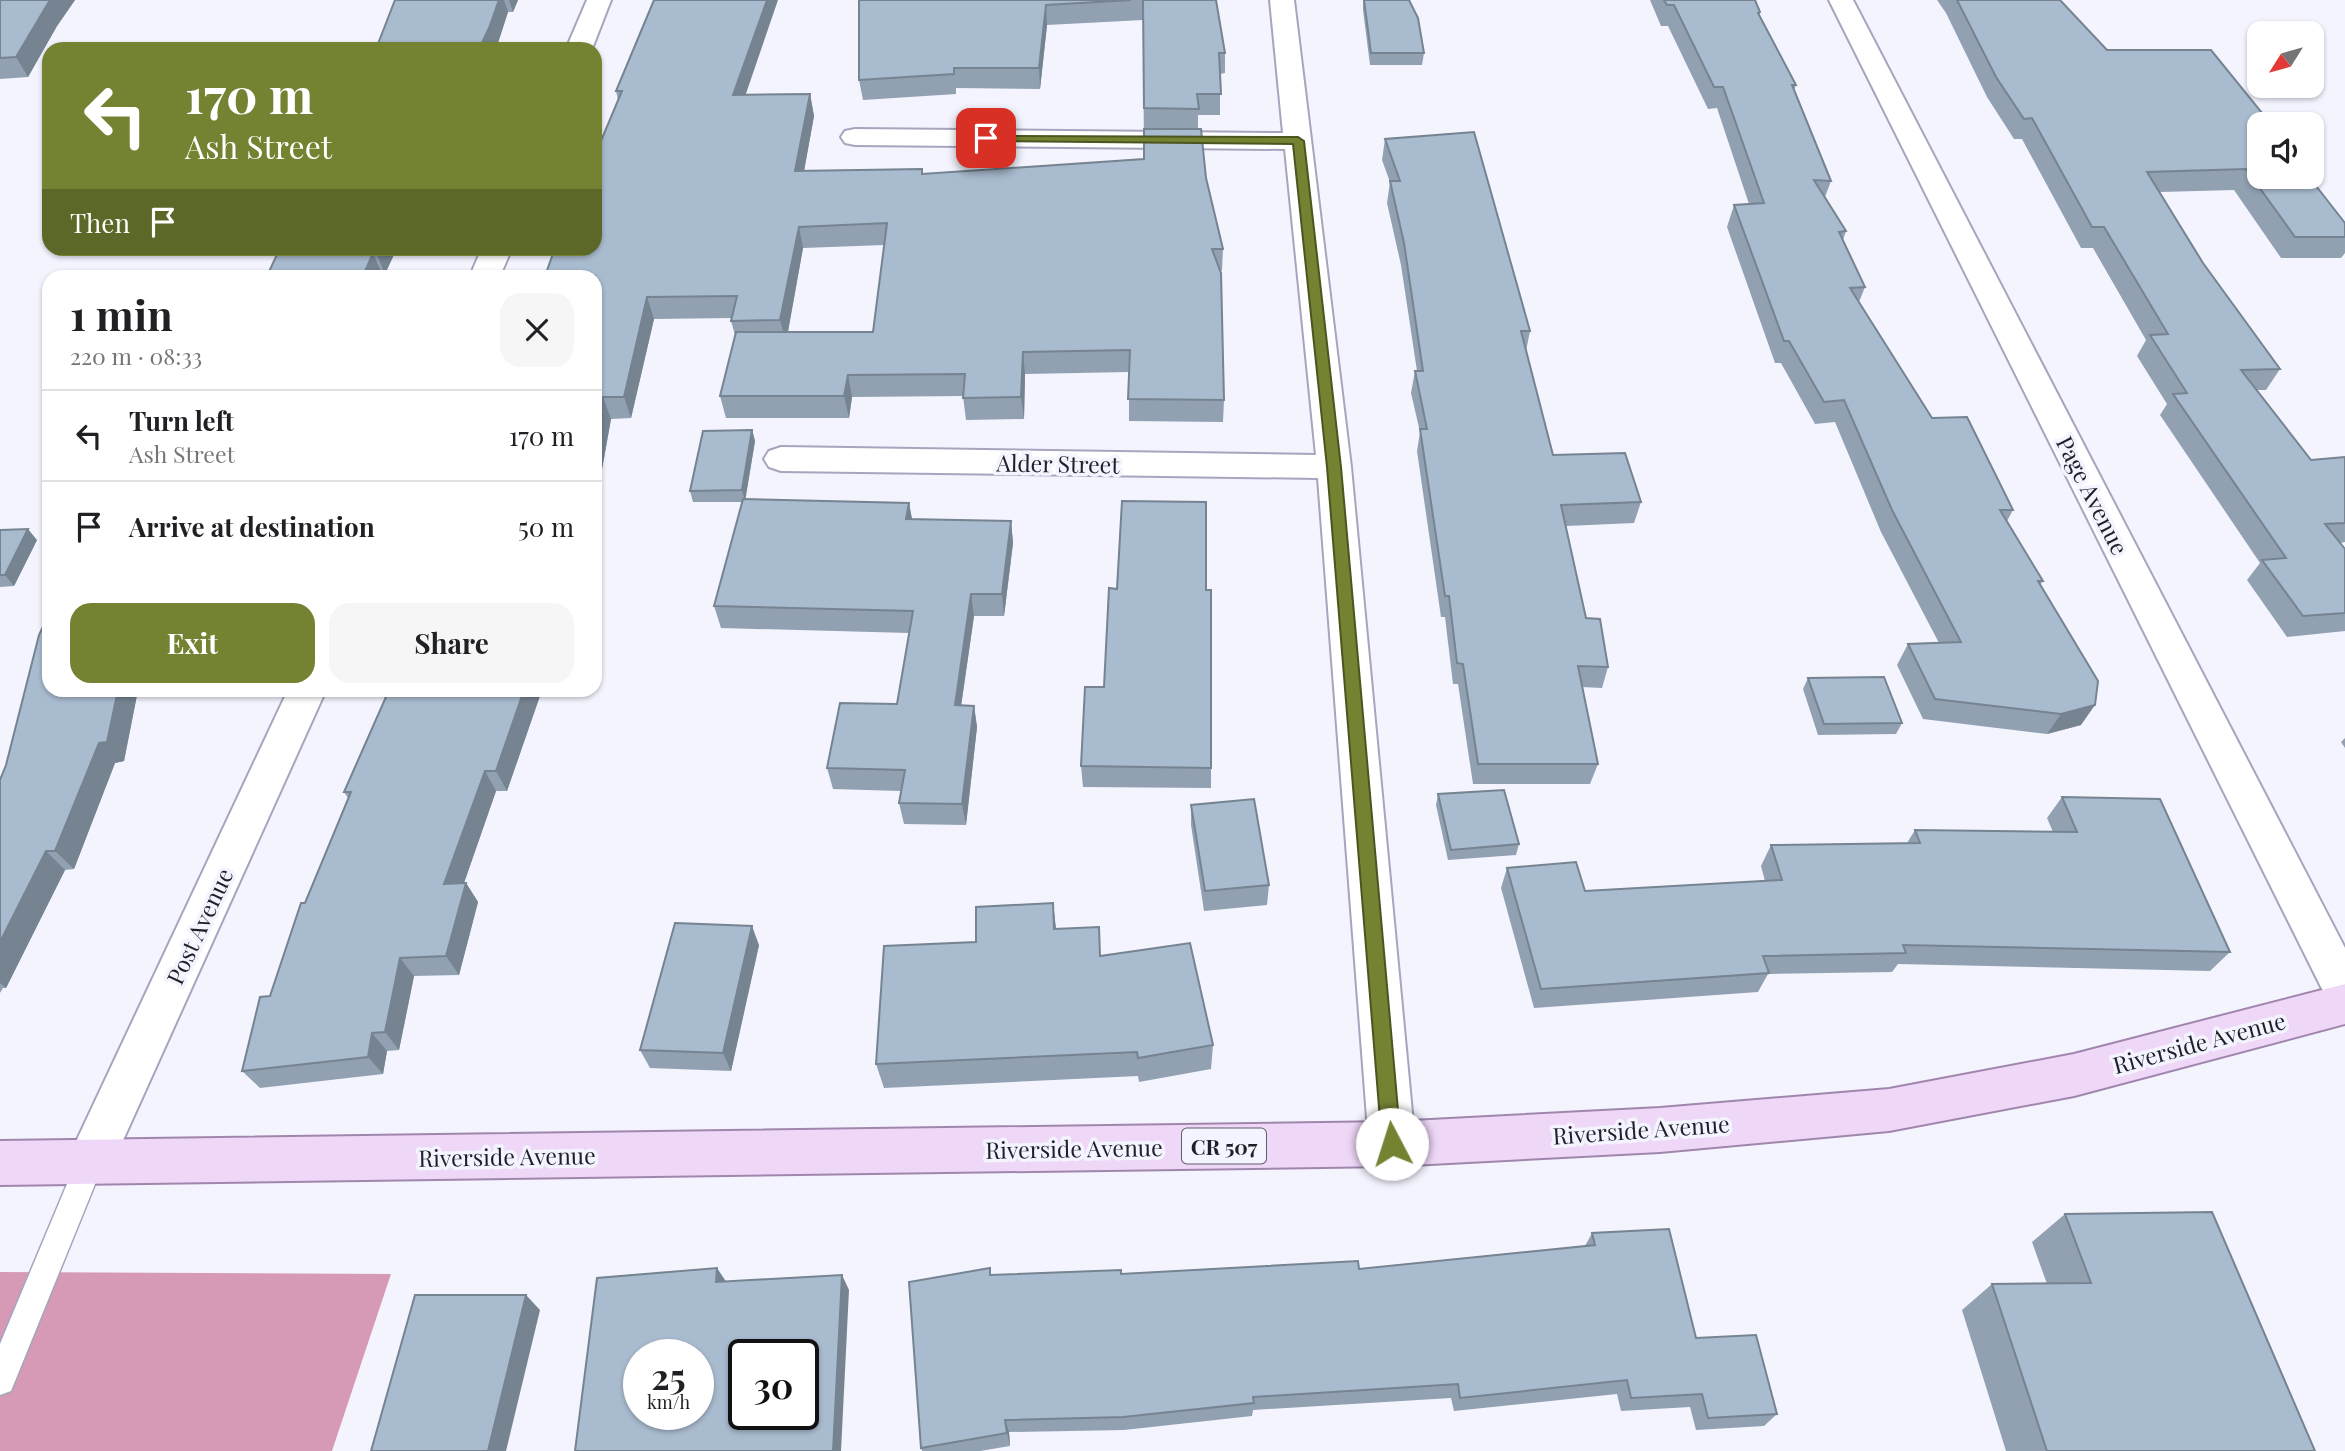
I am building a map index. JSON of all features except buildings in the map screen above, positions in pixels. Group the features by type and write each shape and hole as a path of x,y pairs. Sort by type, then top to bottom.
{"main road":[{"name":"Riverside Avenue","path":"0,1163 1392,1144 1660,1130 1889,1110 2074,1075 2345,1004"}],"street":[{"path":"582,42 599,0"},
{"path":"1282,0 1334,467 1392,1144"},
{"name":"Page Avenue","path":"1841,0 2345,991"},
{"path":"855,137 1298,141"},
{"name":"Alder Street","path":"781,459 1334,467"},
{"name":"Post Avenue","path":"90,1162 304,697"}],"lane":[{"path":"0,1380 90,1162"}],"shaded area":[{"path":"0,1272 391,1274 332,1451 0,1451"}],"route":[{"path":"986,138 1298,141 1334,467 1392,1144"}]}
